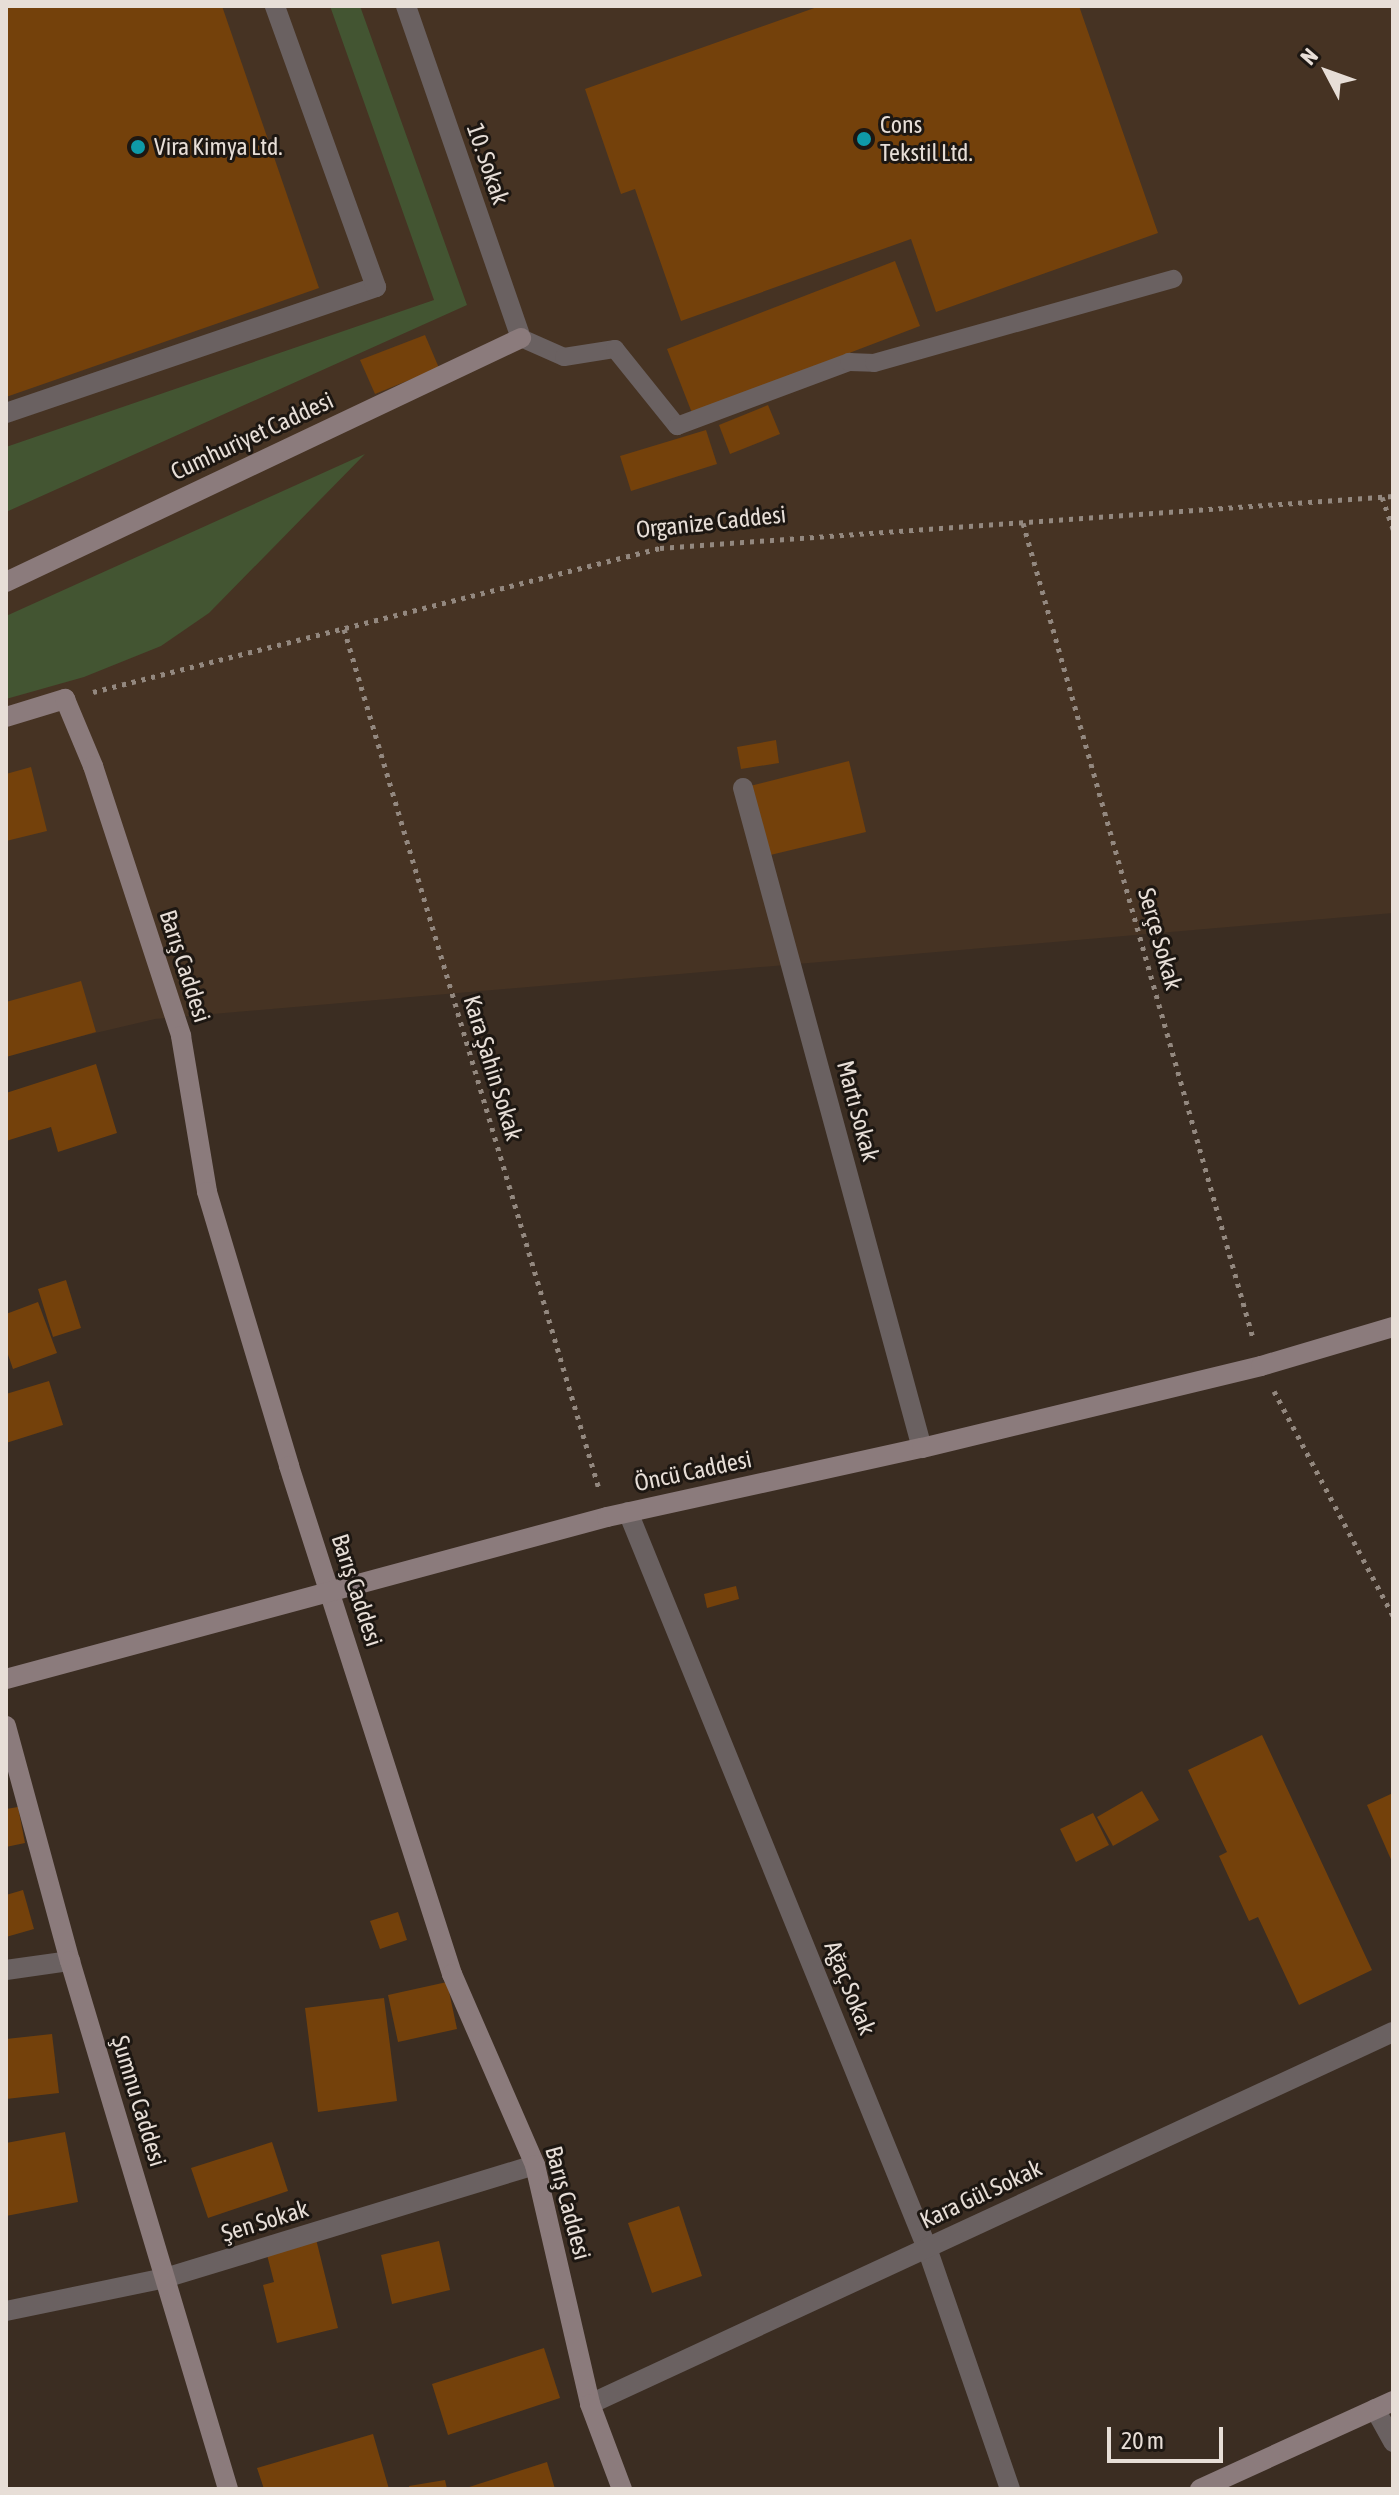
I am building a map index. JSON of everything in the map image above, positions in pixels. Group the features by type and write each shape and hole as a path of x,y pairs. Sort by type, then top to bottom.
{"street":[{"path":"6,413 376,287 275,6"},
{"name":"10. Sokak","path":"406,6 521,338"},
{"name":"Cumhuriyet Caddesi","path":"6,582 521,338"},
{"path":"6,717 65,699"},
{"name":"Barış Caddesi","path":"65,699 93,766 181,1036 207,1192 452,1974 535,2165 590,2404 622,2489"},
{"name":"Martı Sokak","path":"743,788 922,1448"},
{"name":"Öncü Caddesi","path":"6,1679 607,1517 922,1448 1261,1366 1393,1327"},
{"name":"Ağaç Sokak","path":"628,1512 927,2248 1010,2489"},
{"name":"Şumnu Caddesi","path":"6,1726 70,1961 228,2489"},
{"path":"6,1970 70,1961"},
{"name":"Kara Gül Sokak","path":"590,2404 1393,2032"},
{"name":"Şen Sokak","path":"6,2311 165,2278 535,2165"},
{"path":"1200,2489 1384,2405 1393,2442"}],"lane":[{"path":"521,338 564,357 615,349 677,426 849,362 874,363 1173,279"}],"path":[{"name":"Organize Caddesi","path":"65,699 660,548 1393,496"},
{"path":"1382,497 1393,529"},
{"name":"Serçe Sokak","path":"1023,523 1261,1366 1393,1616"},
{"name":"Kara Şahin Sokak","path":"344,629 607,1517"}],"shaded area":[{"path":"6,6 1393,6 1393,913 155,1019 6,1054"}],"green space":[{"path":"330,6 360,6 467,305 6,512 6,447 434,300"},
{"path":"365,454 209,613 161,646 84,677 6,699 6,616"}],"building":[{"name":"Vira Kimya Ltd.","path":"6,6 222,6 319,288 6,397"},
{"name":"Cons Tekstil Ltd.","path":"820,6 1079,6 1158,233 936,312 911,239 681,321 635,189 621,194 585,89"},
{"path":"895,261 920,326 692,413 667,349"},
{"path":"425,335 439,368 375,394 360,360"},
{"path":"768,405 780,434 730,454 719,425"},
{"path":"706,430 717,464 631,491 620,456"},
{"path":"776,740 779,763 741,769 737,747"},
{"path":"849,761 866,832 754,859 738,789"},
{"path":"31,767 47,831 6,841 6,774"},
{"path":"81,981 96,1032 6,1057 6,1002"},
{"path":"96,1064 117,1133 58,1152 51,1127 6,1141 6,1093"},
{"path":"66,1280 81,1328 53,1337 38,1289"},
{"path":"38,1302 57,1353 13,1369 6,1349 6,1314"},
{"path":"49,1381 63,1425 6,1443 6,1394"},
{"path":"736,1586 739,1599 707,1608 704,1594"},
{"path":"1262,1735 1372,1970 1299,2005 1258,1917 1249,1921 1219,1856 1227,1852 1188,1770"},
{"path":"1142,1791 1159,1820 1113,1846 1097,1817"},
{"path":"1393,1793 1393,1864 1367,1805"},
{"path":"18,1807 25,1843 6,1847 6,1809"},
{"path":"1093,1813 1109,1845 1076,1862 1060,1829"},
{"path":"23,1890 34,1929 6,1937 6,1895"},
{"path":"398,1912 407,1940 380,1949 370,1921"},
{"path":"447,1982 457,2029 398,2042 388,1995"},
{"path":"384,1998 397,2101 318,2112 305,2008"},
{"path":"52,2034 59,2093 6,2099 6,2039"},
{"path":"65,2132 78,2202 6,2216 6,2143"},
{"path":"272,2142 288,2191 208,2218 191,2168"},
{"path":"679,2206 702,2276 652,2293 628,2223"},
{"path":"316,2239 338,2328 277,2343 263,2285 274,2282 266,2251"},
{"path":"439,2241 450,2290 392,2304 381,2255"},
{"path":"544,2348 560,2398 448,2435 432,2384"},
{"path":"373,2434 389,2489 264,2489 257,2468"},
{"path":"547,2462 555,2489 466,2489 466,2488"},
{"path":"445,2480 447,2489 410,2489 409,2486"}],"place":[{"name":"Cons Tekstil Ltd.","path":"864,139"},
{"name":"Vira Kimya Ltd.","path":"138,147"}]}
